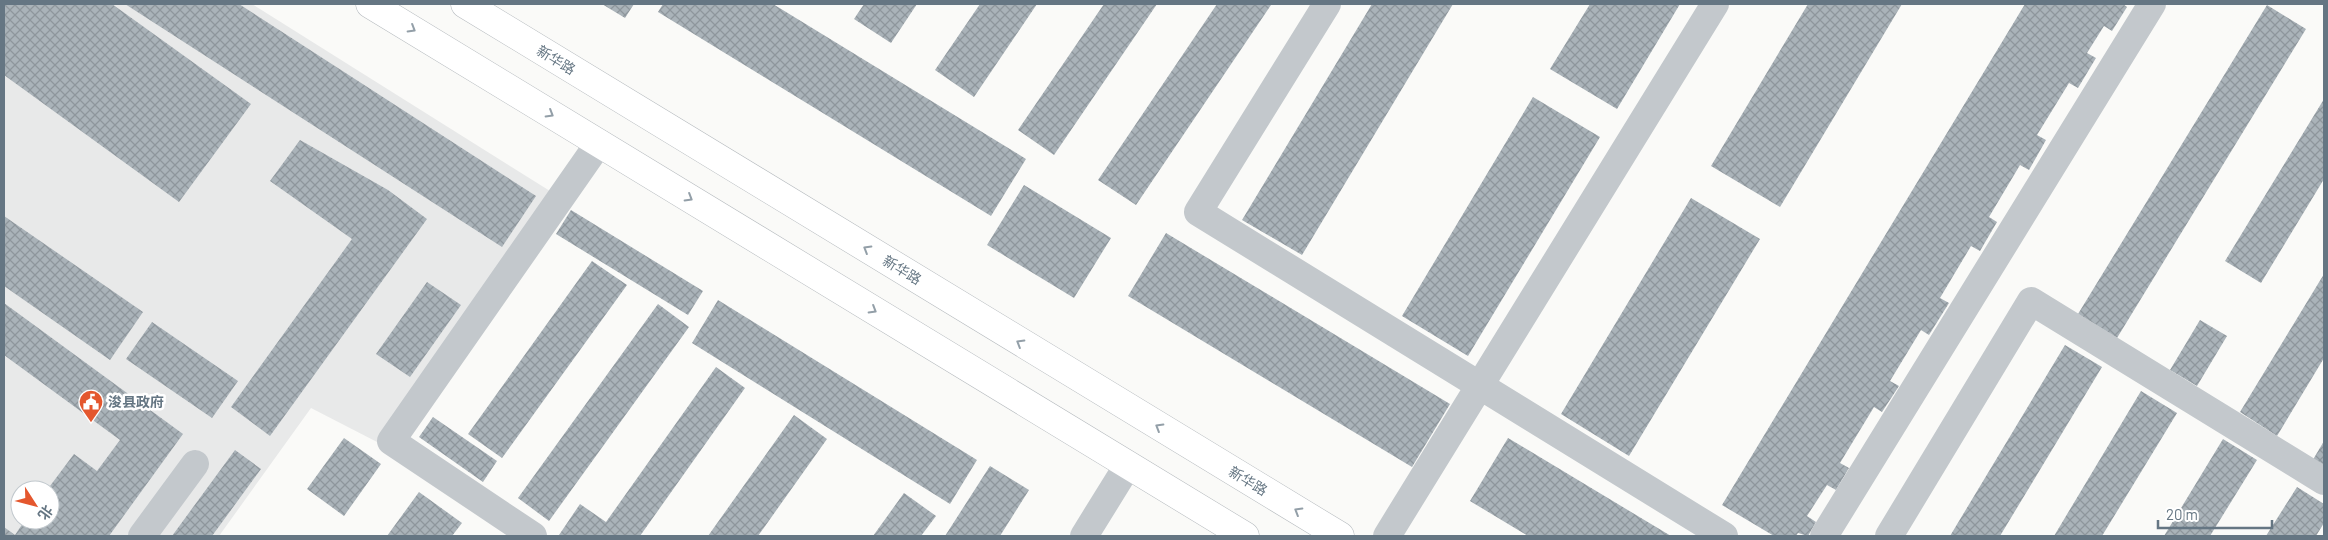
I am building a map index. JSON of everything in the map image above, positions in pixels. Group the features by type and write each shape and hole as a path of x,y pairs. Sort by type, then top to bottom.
{"main road":[{"path":"370,4 1245,536"},
{"name":"新华路","path":"465,4 1340,536"}],"street":[{"path":"1327,4 1198,212 1724,536"},
{"path":"1387,536 1715,4"},
{"path":"1824,536 2152,4"},
{"path":"533,536 391,441 599,143"},
{"path":"1889,536 2032,301 2324,481"},
{"path":"142,536 195,464"},
{"path":"1084,536 1128,466"}],"shaded area":[{"path":"4,4 252,4 550,191 379,443 311,408 219,536 4,536"}],"building":[{"path":"4,4 112,4 251,104 179,202 4,75"},
{"path":"125,4 239,4 536,196 502,247"},
{"path":"602,4 634,4 625,18"},
{"path":"663,4 773,4 1026,159 991,216 658,12"},
{"path":"864,4 917,4 891,43 854,19"},
{"path":"980,4 1037,4 974,97 935,70"},
{"path":"1104,4 1157,4 1054,155 1018,130"},
{"path":"1217,4 1271,5 1136,205 1098,180"},
{"path":"1372,4 1453,4 1302,255 1242,220"},
{"path":"1590,4 1680,4 1617,109 1550,69"},
{"path":"1808,4 1902,4 1780,207 1711,166"},
{"path":"2025,4 2123,4 2127,7 2112,31 2104,26 2087,53 2096,58 2078,88 2069,83 2037,135 2046,140 2029,170 2020,165 1989,217 1997,222 1980,251 1971,246 1940,298 1949,303 1929,335 1921,330 1890,381 1899,386 1882,412 1874,407 1840,463 1849,468 1836,490 1827,485 1807,516 1816,522 1808,536 1798,533 1796,536 1774,536 1722,505"},
{"path":"2267,5 2306,29 2117,338 2078,314"},
{"path":"1533,97 1600,137 1468,356 1402,316"},
{"path":"2324,99 2324,179 2261,283 2225,261"},
{"path":"300,140 388,190 427,219 270,436 231,407 352,239 270,181"},
{"path":"1024,185 1111,238 1074,298 987,245"},
{"path":"1691,198 1760,239 1629,456 1561,414"},
{"path":"571,210 703,291 688,315 556,234"},
{"path":"4,216 143,312 110,360 4,286"},
{"path":"1166,233 1450,404 1412,467 1128,296"},
{"path":"592,261 627,285 502,458 468,434"},
{"path":"2324,274 2324,358 2277,436 2240,412"},
{"path":"427,282 461,305 410,377 376,354"},
{"path":"718,300 977,460 950,504 692,343"},
{"path":"4,303 183,434 109,536 4,536 4,527 15,535 18,530 60,530 60,480 54,480 74,454 97,471 120,440 4,355"},
{"path":"658,304 689,327 549,521 518,498"},
{"path":"2200,320 2227,336 2197,386 2170,370"},
{"path":"152,322 238,381 212,418 126,359"},
{"path":"2065,345 2102,367 2000,536 1950,536"},
{"path":"716,367 745,388 640,536 559,535 580,504 606,522"},
{"path":"2141,391 2177,413 2102,536 2054,536"},
{"path":"794,415 827,439 758,536 708,536"},
{"path":"433,417 497,461 483,482 419,437"},
{"path":"344,438 381,464 344,516 307,489"},
{"path":"1508,438 1671,536 1528,536 1470,501"},
{"path":"2223,439 2257,460 2210,536 2164,536"},
{"path":"2324,441 2324,471 2311,463"},
{"path":"235,450 261,469 212,536 172,536"},
{"path":"990,466 1029,490 1000,536 945,536"},
{"path":"2297,487 2324,504 2324,523 2316,536 2266,536"},
{"path":"419,492 462,523 452,536 387,536"},
{"path":"904,493 936,516 921,536 873,536"}],"place":[{"name":"浚县政府","path":"91,423"}]}
